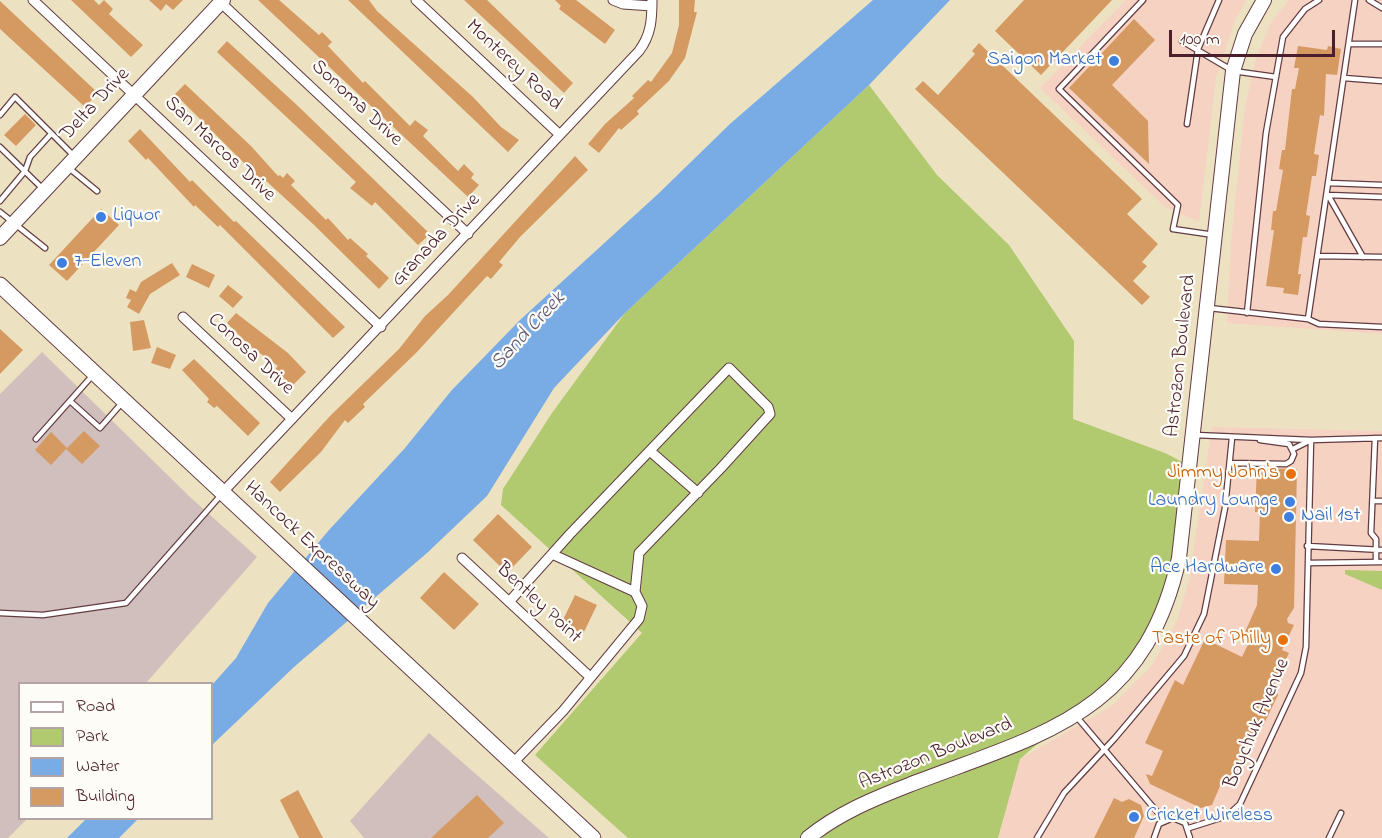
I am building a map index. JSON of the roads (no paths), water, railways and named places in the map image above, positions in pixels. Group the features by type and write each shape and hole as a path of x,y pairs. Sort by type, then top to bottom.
{"main road":[{"name":"Astrozon Boulevard","path":"808,838 832,820 871,800 1026,740 1076,716 1099,699 1132,665 1149,641 1167,604 1179,558 1233,71 1245,34 1264,0"},
{"name":"Delta Drive","path":"0,238 220,1"},
{"name":"Hancock Expressway","path":"0,285 593,838"}],"street":[{"name":"San Marcos Drive","path":"33,0 381,327"},
{"name":"Monterey Road","path":"416,0 559,134"},
{"path":"613,0 623,4 652,3"},
{"name":"Sonoma Drive","path":"220,1 468,234"},
{"name":"Granada Drive","path":"222,493 381,327 646,41 652,3"},
{"name":"Conosa Drive","path":"183,317 292,420"},
{"path":"510,602 554,555 570,534 729,368 768,407 770,414 639,553 635,592 642,606 639,619 589,676 563,711 513,763"},
{"path":"650,451 698,493"},
{"path":"554,555 635,592"},
{"name":"Bentley Point","path":"462,558 589,676"}],"lane":[{"path":"1143,0 1059,89 1178,205 1173,229 1214,235"},
{"path":"1187,124 1198,49 1219,0"},
{"path":"1247,313 1266,133 1283,37 1305,9 1319,0"},
{"path":"1308,319 1355,0"},
{"path":"1369,0 1382,8"},
{"path":"1182,41 1233,71 1276,76"},
{"path":"1349,44 1382,44"},
{"path":"1344,78 1382,81"},
{"path":"0,115 15,97 51,134 70,162 97,191"},
{"path":"0,201 25,171 30,157 51,134"},
{"path":"0,147 44,190"},
{"path":"1329,183 1382,185"},
{"path":"0,191 6,192"},
{"path":"1328,195 1382,197"},
{"path":"1328,195 1363,257"},
{"path":"0,212 45,248"},
{"path":"1318,256 1382,257"},
{"path":"1206,308 1308,319 1319,324 1382,327"},
{"path":"36,439 95,373"},
{"path":"70,401 100,428 125,400"},
{"path":"1193,435 1311,440 1382,438"},
{"path":"1037,838 1064,793 1103,748 1115,738 1184,656 1204,614 1225,508 1232,438"},
{"path":"1254,438 1264,442 1283,442 1293,449"},
{"path":"1308,563 1379,562 1376,539 1371,533 1375,438"},
{"path":"1293,449 1311,440"},
{"name":"Boychuk Avenue","path":"1189,828 1227,816 1240,804 1301,673 1306,646 1311,440"},
{"path":"1230,463 1286,464 1291,461 1293,449"},
{"path":"0,613 43,615 126,603 222,493"},
{"path":"1373,501 1382,501"},
{"path":"1307,546 1379,550"},
{"path":"1076,716 1164,820 1180,820 1189,828 1190,838"},
{"path":"1329,838 1341,813"},
{"path":"1154,838 1155,831 1164,820"}],"water":[{"name":"Sand Creek","path":"873,0 950,0 869,85 625,313 554,388 487,496 427,553 294,667 213,744 213,684 236,658 268,603 329,530 405,448 451,391 520,320 658,194 731,123"},
{"path":"85,820 137,820 119,838 67,838"}],"place":[{"name":"Saigon Market","path":"1114,61"},
{"name":"Liquor","path":"101,217"},
{"name":"7-Eleven","path":"62,263"},
{"name":"Jimmy John's","path":"1291,474"},
{"name":"Laundry Lounge","path":"1290,502"},
{"name":"Nail 1st","path":"1289,517"},
{"name":"Ace Hardware","path":"1276,569"},
{"name":"Taste of Philly","path":"1283,640"},
{"name":"Cricket Wireless","path":"1134,817"}]}
